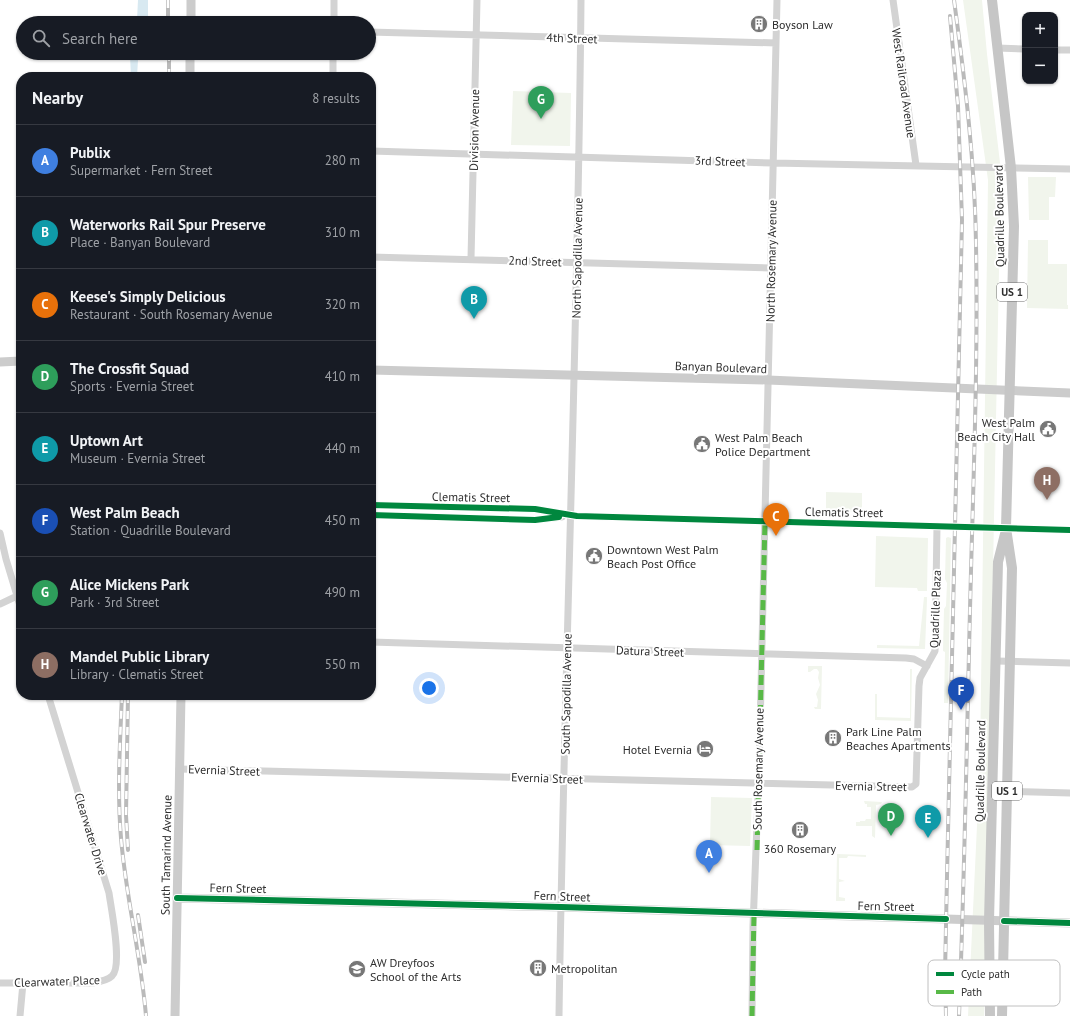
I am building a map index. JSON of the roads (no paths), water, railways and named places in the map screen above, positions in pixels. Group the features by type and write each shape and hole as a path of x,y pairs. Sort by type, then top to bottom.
{"main road":[{"name":"Quadrille Boulevard","path":"992,0 1011,168 1014,226 1006,528 1012,564 1003,960"},
{"name":"Quadrille Boulevard","path":"989,960 989,921 998,562 1006,528"},
{"name":"Quadrille Boulevard","path":"990,1006 990,1016"},
{"name":"Quadrille Boulevard","path":"1002,1006 1002,1016"}],"street":[{"path":"191,0 191,16"},
{"path":"334,0 334,16"},
{"name":"Division Avenue","path":"471,259 477,0"},
{"name":"North Sapodilla Avenue","path":"570,516 582,0"},
{"name":"North Rosemary Avenue","path":"765,521 777,0"},
{"name":"West Railroad Avenue","path":"894,0 916,165"},
{"name":"4th Street","path":"376,32 776,43"},
{"path":"997,48 1022,49"},
{"path":"1058,50 1070,50"},
{"path":"190,60 190,72"},
{"path":"332,72 333,60"},
{"name":"3rd Street","path":"376,150 773,163 1070,169"},
{"name":"2nd Street","path":"376,256 771,268"},
{"path":"0,362 16,361"},
{"name":"Banyan Boulevard","path":"376,370 768,380 1070,393"},
{"name":"Clematis Street","path":"376,505 535,509 570,516"},
{"name":"Clematis Street","path":"376,515 535,520 570,516 1070,530"},
{"name":"South Sapodilla Avenue","path":"559,1016 570,516"},
{"name":"South Rosemary Avenue","path":"752,1016 765,521"},
{"name":"Quadrille Plaza","path":"915,786 920,678 935,651 937,526"},
{"path":"0,533 16,593"},
{"path":"0,604 16,596"},
{"name":"Datura Street","path":"376,642 906,658 914,659 927,666"},
{"path":"996,661 1070,663"},
{"name":"Clearwater Drive","path":"50,700 109,893 117,961 113,976"},
{"name":"South Tamarind Avenue","path":"175,1016 181,700"},
{"name":"Evernia Street","path":"179,768 901,788 915,786"},
{"path":"993,791 1070,793"},
{"name":"Fern Street","path":"177,898 561,907 1070,923"},
{"name":"Clearwater Place","path":"0,983 92,983 113,976"},
{"path":"20,1016 23,983"}],"railway":[{"path":"168,0 168,16"},
{"path":"954,0 966,91 972,153 976,285 976,367 961,960"},
{"path":"945,960 962,220 958,106 950,16"},
{"path":"169,60 169,72"},
{"path":"122,700 119,784 121,838 126,883 141,971 146,1016"},
{"path":"128,700 126,815 128,850"},
{"path":"138,915 145,962"},
{"path":"946,1006 946,1016"},
{"path":"959,1006 959,1016"}],"place":[{"name":"Boyson Law","path":"759,24"},
{"name":"Alice Mickens Park","path":"541,119"},
{"name":"Waterworks Rail Spur Preserve","path":"474,319"},
{"name":"West Palm Beach City Hall","path":"1048,429"},
{"name":"West Palm Beach Police Department","path":"702,444"},
{"name":"Mandel Public Library","path":"1047,500"},
{"name":"Keese's Simply Delicious","path":"776,536"},
{"name":"Downtown West Palm Beach Post Office","path":"594,556"},
{"name":"West Palm Beach","path":"961,710"},
{"name":"Park Line Palm Beaches Apartments","path":"833,738"},
{"name":"Hotel Evernia","path":"705,749"},
{"name":"360 Rosemary","path":"800,830"},
{"name":"The Crossfit Squad","path":"891,836"},
{"name":"Uptown Art","path":"928,838"},
{"name":"Publix","path":"709,873"},
{"name":"Metropolitan","path":"538,968"},
{"name":"AW Dreyfoos School of the Arts","path":"357,969"}]}
